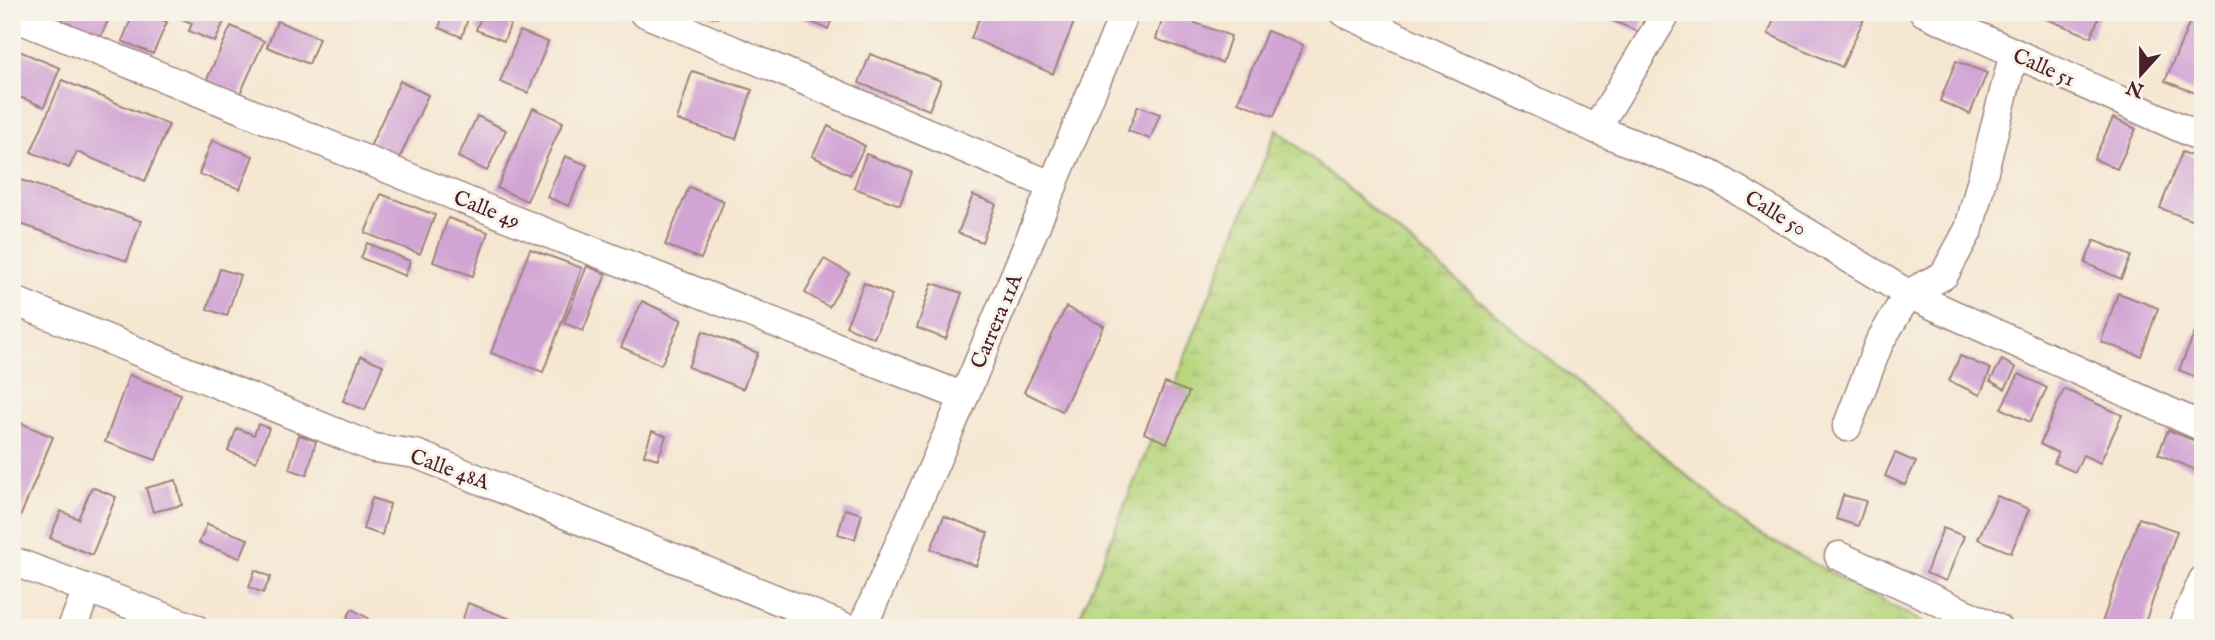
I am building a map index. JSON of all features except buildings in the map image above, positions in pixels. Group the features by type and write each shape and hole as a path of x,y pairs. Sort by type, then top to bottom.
{"street":[{"path":"643,12 1053,186"},
{"name":"Carrera 11A","path":"862,628 964,397 1125,12"},
{"name":"Calle 50","path":"1343,12 1596,129 1714,176 1908,294 2203,427"},
{"path":"1596,129 1667,12"},
{"name":"Calle 51","path":"1924,12 2203,138"},
{"name":"Calle 49","path":"12,16 509,218 964,397"},
{"path":"1847,427 1879,344 1908,294 1944,275 1969,229 2014,53"},
{"name":"Calle 48A","path":"12,300 374,448 416,454 847,628"},
{"path":"1839,556 1997,628"},
{"path":"12,561 194,628"},
{"path":"2182,628 2203,580"},
{"path":"72,628 87,590"}],"green space":[{"path":"1277,129 1750,529 1933,628 1075,628"}]}
